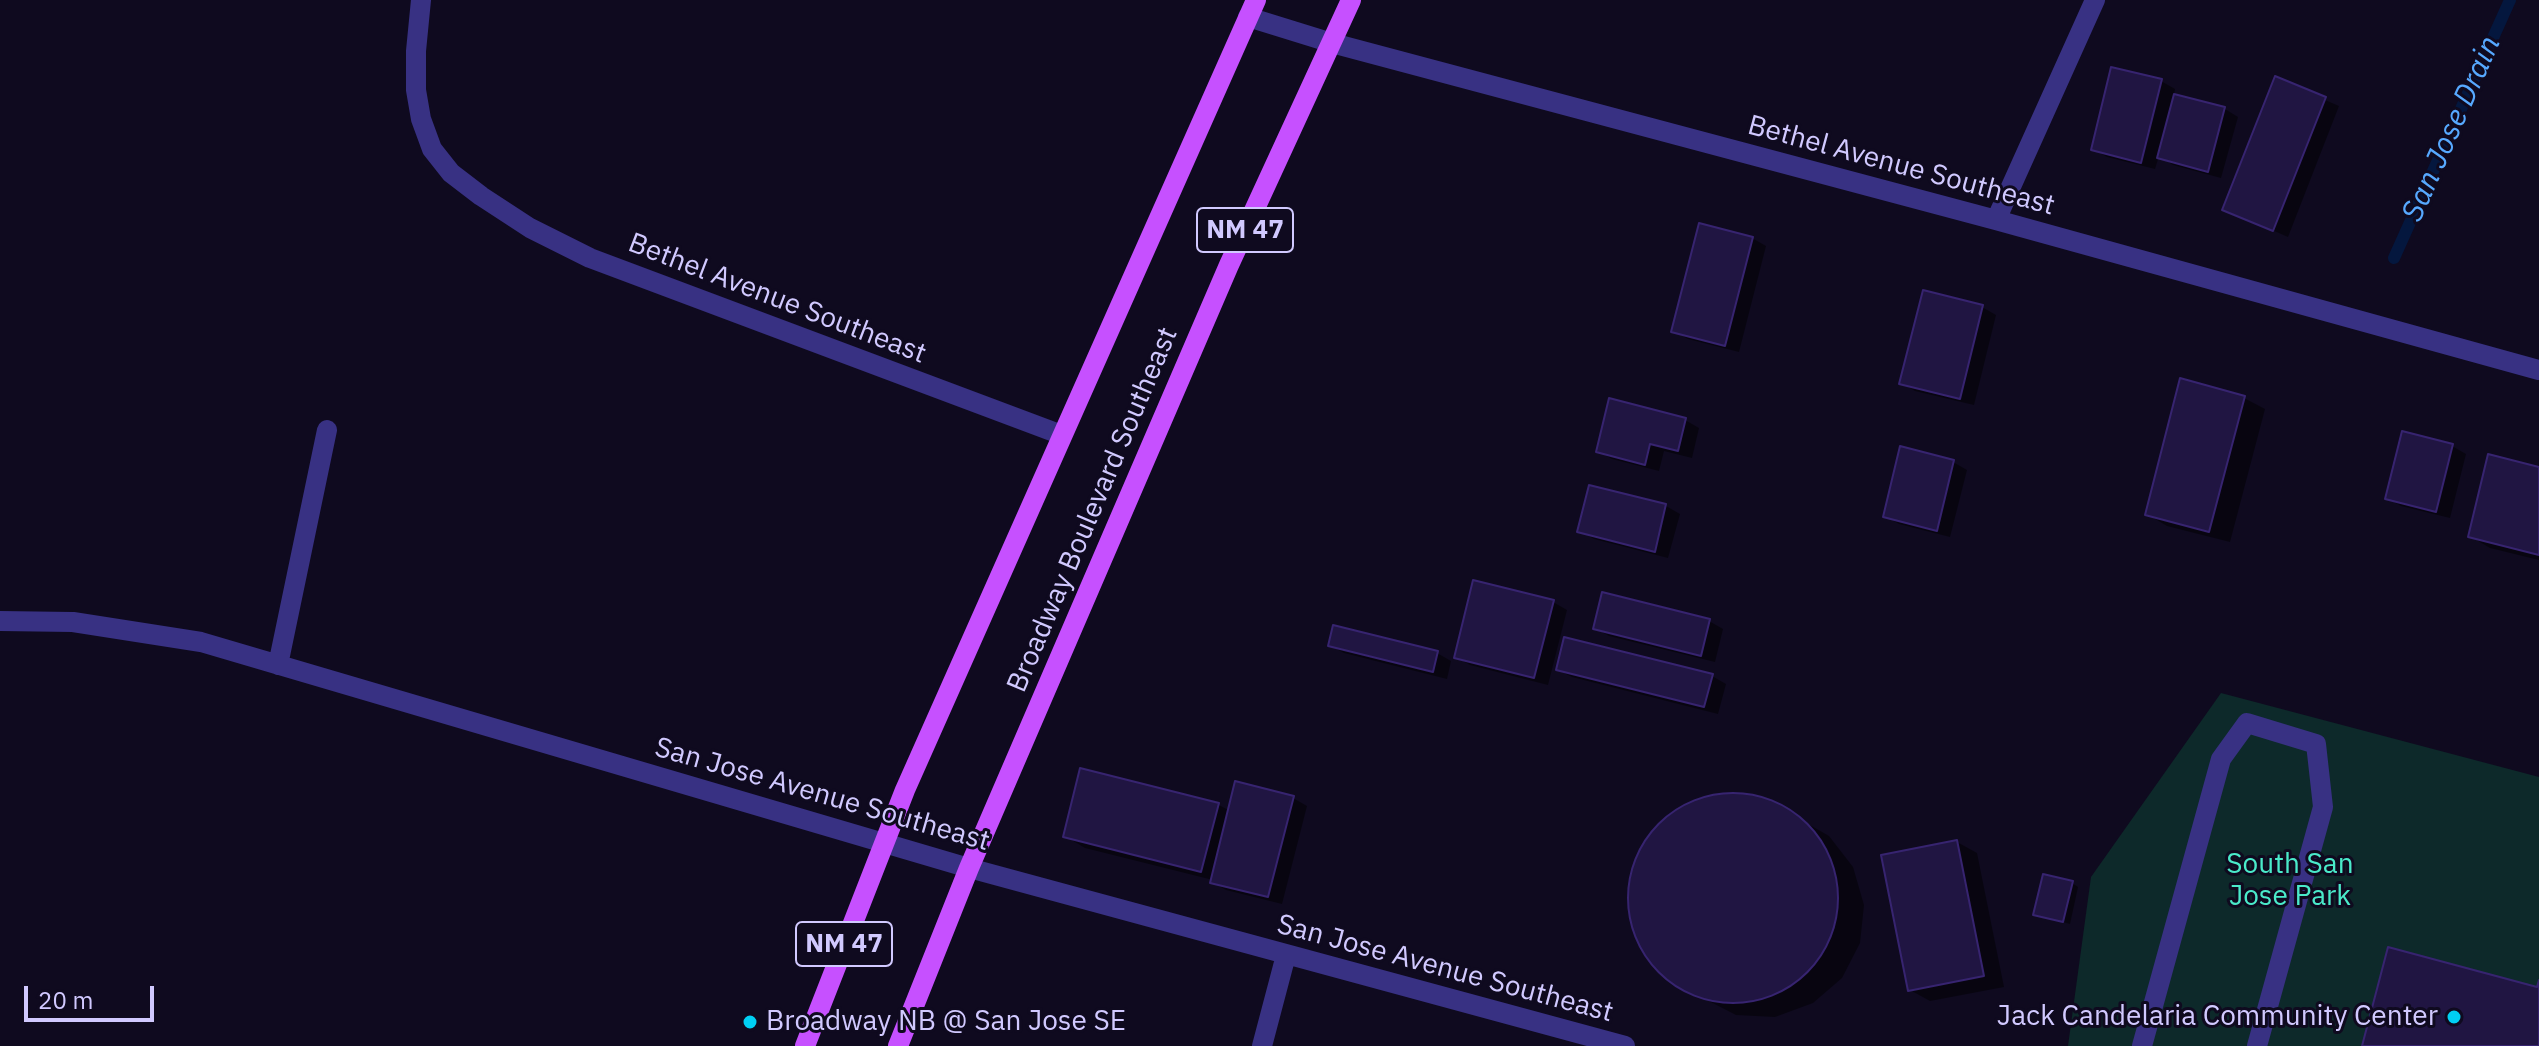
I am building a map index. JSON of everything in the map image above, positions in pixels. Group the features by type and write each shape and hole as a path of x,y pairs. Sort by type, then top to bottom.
{"main road":[{"name":"Broadway Boulevard Southeast","path":"898,1046 969,868 1229,265 1351,0"},
{"name":"Broadway Boulevard Southeast","path":"805,1046 883,842 1252,9"}],"street":[{"name":"Bethel Avenue Southeast","path":"421,0 416,51 416,90 421,119 432,149 451,173 481,196 530,228 590,258 1062,435"},
{"path":"1996,220 2095,0"},
{"name":"Bethel Avenue Southeast","path":"1252,9 1332,43 1996,220 2539,370"},
{"path":"278,665 327,430"},
{"name":"San Jose Avenue Southeast","path":"0,621 73,622 201,642 969,868 1625,1046"},
{"path":"2142,1046 2221,759 2247,723 2316,744 2323,807 2257,1046"},
{"path":"1262,1046 1286,955"}],"green space":[{"name":"South San Jose Park","path":"2221,693 2539,777 2539,1046 2068,1046 2091,877"}],"building":[{"path":"2111,67 2162,79 2141,163 2091,150"},
{"path":"2275,76 2326,97 2273,231 2222,210"},
{"path":"2174,94 2225,107 2208,172 2157,158"},
{"path":"1699,223 1753,237 1725,346 1671,332"},
{"path":"1923,290 1983,305 1960,399 1899,384"},
{"path":"2180,378 2245,396 2209,532 2145,515"},
{"path":"1609,398 1686,418 1678,451 1650,444 1645,465 1596,452"},
{"path":"2402,431 2453,444 2436,512 2385,499"},
{"path":"1900,446 1954,460 1937,531 1883,517"},
{"path":"2488,454 2539,467 2539,555 2468,537"},
{"path":"1589,485 1666,504 1655,552 1577,532"},
{"path":"1473,580 1554,600 1534,678 1454,658"},
{"path":"1602,592 1710,619 1701,656 1593,629"},
{"path":"1333,625 1438,651 1433,672 1328,646"},
{"path":"1564,637 1713,674 1704,707 1556,670"},
{"path":"1080,768 1219,803 1201,872 1063,837"},
{"path":"1235,781 1294,796 1268,897 1210,883"},
{"path":"1733,793 1773,801 1807,824 1830,858 1838,898 1830,938 1807,972 1773,995 1733,1003 1693,995 1659,972 1636,938 1628,898 1636,858 1659,824 1693,801"},
{"path":"1957,840 1984,976 1908,991 1881,855"},
{"path":"2043,874 2073,881 2063,922 2033,915"},
{"name":"Jack Candelaria Community Center","path":"2388,947 2537,987 2539,980 2539,1046 2362,1046"}],"waterway":[{"name":"San Jose Drain","path":"2394,258 2510,0"}],"place":[{"name":"Jack Candelaria Community Center","path":"2454,1017"},
{"name":"Broadway NB @ San Jose SE","path":"750,1022"}]}
